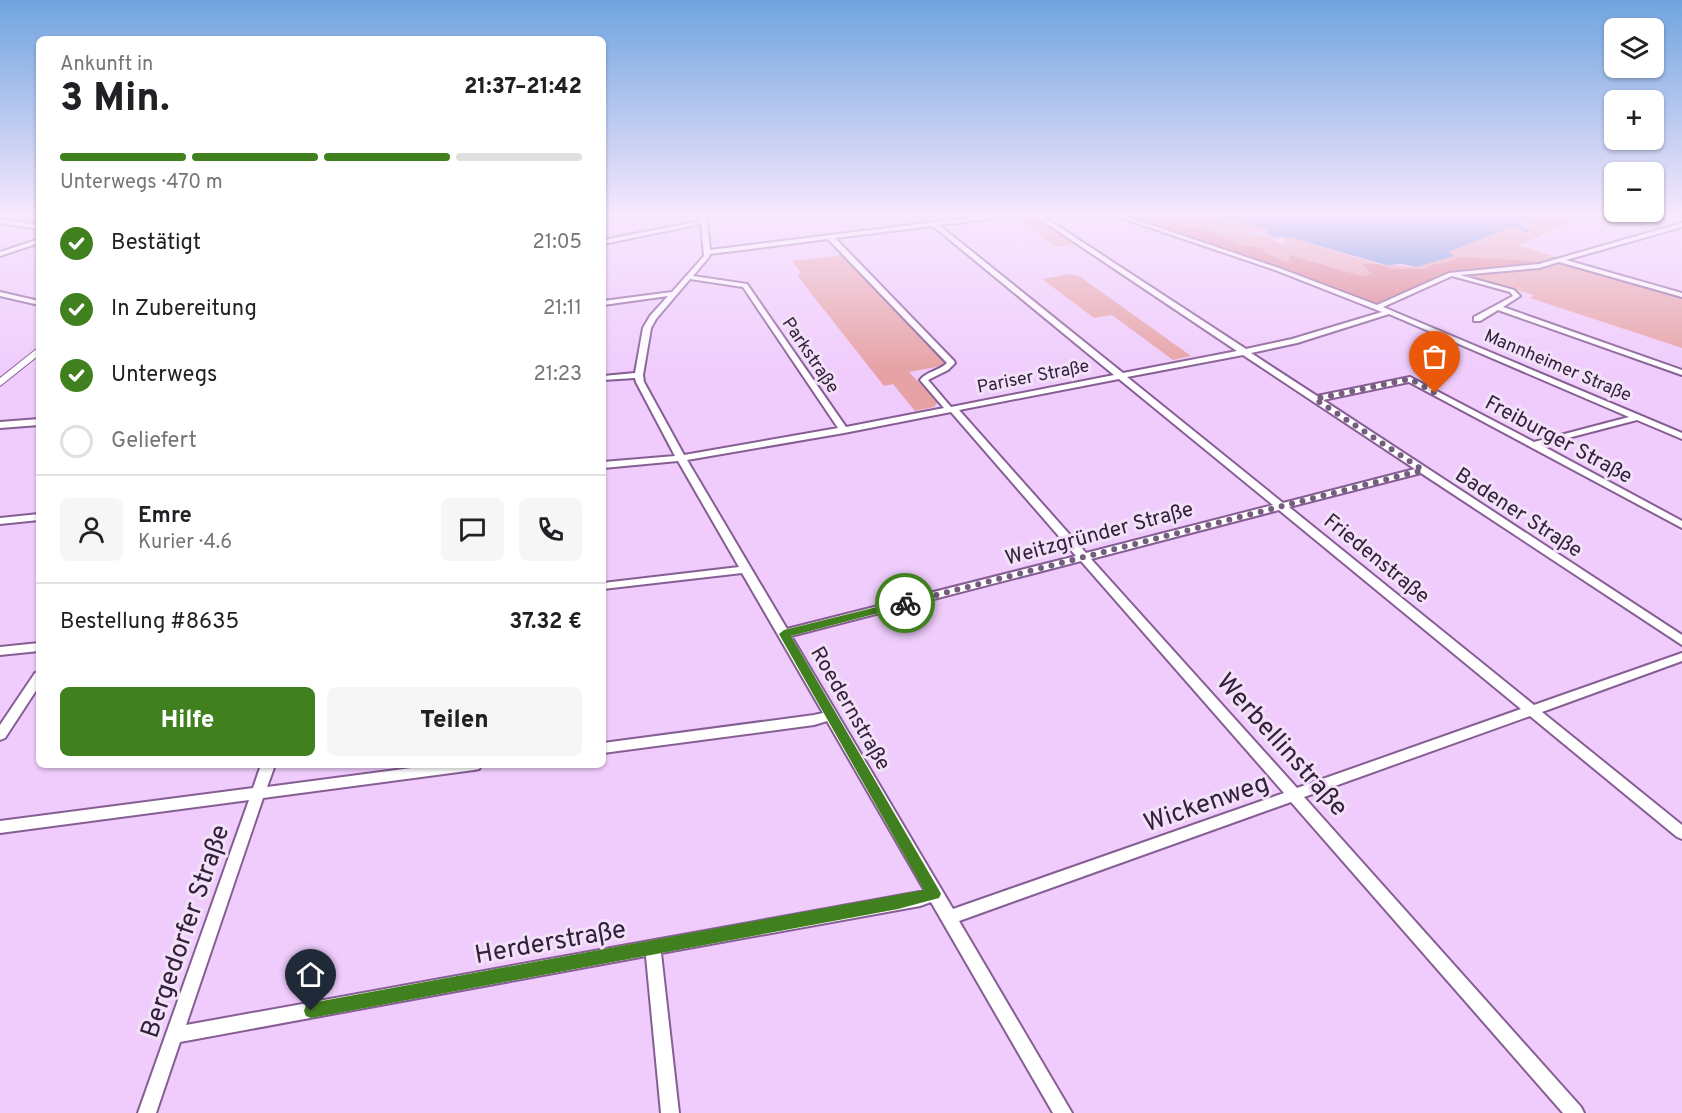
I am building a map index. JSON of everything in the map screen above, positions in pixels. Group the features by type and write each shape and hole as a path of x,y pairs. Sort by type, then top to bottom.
{"street":[{"path":"606,378 639,375 647,328 671,294 697,267"},
{"name":"Werbellinstraße","path":"859,267 951,363 947,369 927,376 924,380 1575,1113"},
{"name":"Friedenstraße","path":"987,267 1682,833"},
{"name":"Badener Straße","path":"1115,267 1682,641"},
{"name":"Mannheimer Straße","path":"1268,267 1389,312 1682,435"},
{"path":"1376,308 1451,274 1529,267"},
{"path":"1581,267 1682,295"},
{"path":"1451,274 1512,291 1517,296 1476,320"},
{"name":"Parkstraße","path":"688,277 745,285 844,430"},
{"path":"0,294 36,302"},
{"path":"606,303 671,294"},
{"path":"1499,308 1682,373"},
{"name":"Pariser Straße","path":"606,465 681,458 844,430 1121,376 1294,341 1389,312"},
{"path":"0,383 36,353"},
{"name":"Roedernstraße","path":"639,375 640,382 681,458 1063,1113"},
{"name":"Freiburger Straße","path":"1315,399 1410,379 1682,525"},
{"path":"1532,445 1639,417"},
{"path":"0,425 36,422"},
{"name":"Weitzgründer Straße","path":"784,634 1423,470"},
{"path":"0,520 36,517"},
{"path":"606,586 747,569"},
{"path":"0,651 36,647"},
{"name":"Wickenweg","path":"948,918 1682,657"},
{"path":"0,735 36,681"},
{"path":"606,748 814,720 830,715"},
{"name":"Bergedorfer Straße","path":"147,1113 267,768"},
{"path":"0,827 452,768"},
{"name":"Herderstraße","path":"175,1035 920,899 934,894"},
{"path":"652,948 670,1113"}],"shaded area":[{"path":"796,267 854,267 945,362 942,366 909,372 938,402 934,407 915,411 893,384 884,386 799,278 798,275 801,273"},
{"path":"1274,267 1331,267 1362,276 1372,274 1365,267 1426,269 1428,267 1507,267 1463,270 1445,274 1372,305"},
{"path":"1331,267 1366,267 1373,274 1362,276"},
{"path":"1387,267 1428,267 1426,269"},
{"path":"1575,267 1682,296 1682,348 1530,298 1534,295 1463,274"},
{"path":"1071,274 1079,276 1191,356 1173,360 1112,315 1094,318 1042,279"}],"way so far":[{"path":"905,603 1423,470 1315,399 1410,379 1435,393"}],"route":[{"path":"311,1011 920,899 934,894 784,634 905,603"}]}
